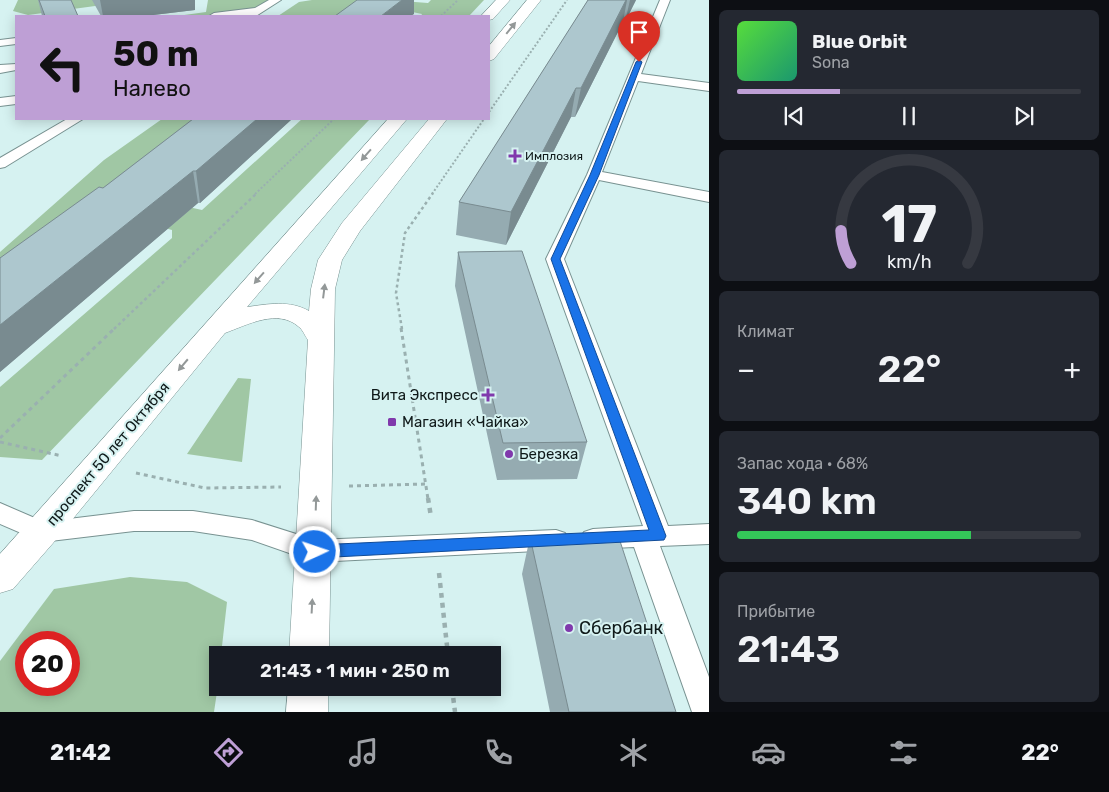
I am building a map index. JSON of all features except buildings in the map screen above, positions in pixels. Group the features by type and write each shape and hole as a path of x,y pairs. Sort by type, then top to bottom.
{"main road":[{"path":"489,15 502,0"},
{"path":"490,55 534,0"},
{"name":"проспект 50 лет Октября","path":"0,578 42,532 215,328 397,120"},
{"path":"310,646 323,289 330,260 350,228 437,120"},
{"name":"проспект 50 лет Октября","path":"215,328 246,315 272,311 294,314 310,322 321,340"},
{"path":"306,712 307,696"}],"lane":[{"path":"234,15 253,14 276,0"},
{"path":"666,0 594,175 556,259 651,536 706,712"},
{"path":"0,43 15,41"},
{"path":"0,49 15,51"},
{"path":"0,69 15,67"},
{"path":"633,77 709,87"},
{"path":"0,164 74,120"},
{"path":"594,175 709,197"},
{"path":"0,513 42,532 134,521 193,521 252,530 315,552 709,534"}],"path":[{"path":"442,15 458,0"},
{"path":"490,111 567,0"},
{"path":"0,440 333,120"},
{"path":"447,646 436,546 396,293 405,232 483,120"},
{"path":"0,440 205,488 426,484"},
{"path":"453,696 455,712"}],"green space":[{"path":"18,0 140,0 28,15 13,11"},
{"path":"208,0 268,0 246,15 184,15 206,12"},
{"path":"312,0 389,0 428,3 431,0 484,0 470,15 422,15 378,5 363,15 280,15 299,2"},
{"path":"161,120 218,120 126,193 202,210 301,120 369,120 42,460 0,457 0,387 172,238 172,230 103,211 0,289 0,252 104,160"},
{"path":"238,378 251,379 242,462 187,454"},
{"path":"130,577 187,582 227,602 222,646 209,646 209,696 216,696 214,712 0,712 0,661 15,641 15,696 80,696 80,631 22,631 54,589"}],"place":[{"name":"Имплозия","path":"515,156"},
{"name":"Вита Экспресс","path":"488,395"},
{"name":"Магазин «Чайка»","path":"392,422"},
{"name":"Березка","path":"509,454"},
{"name":"Сбербанк","path":"569,628"}],"route":[{"path":"315,552 658,536 556,259 594,175 639,62"}]}
